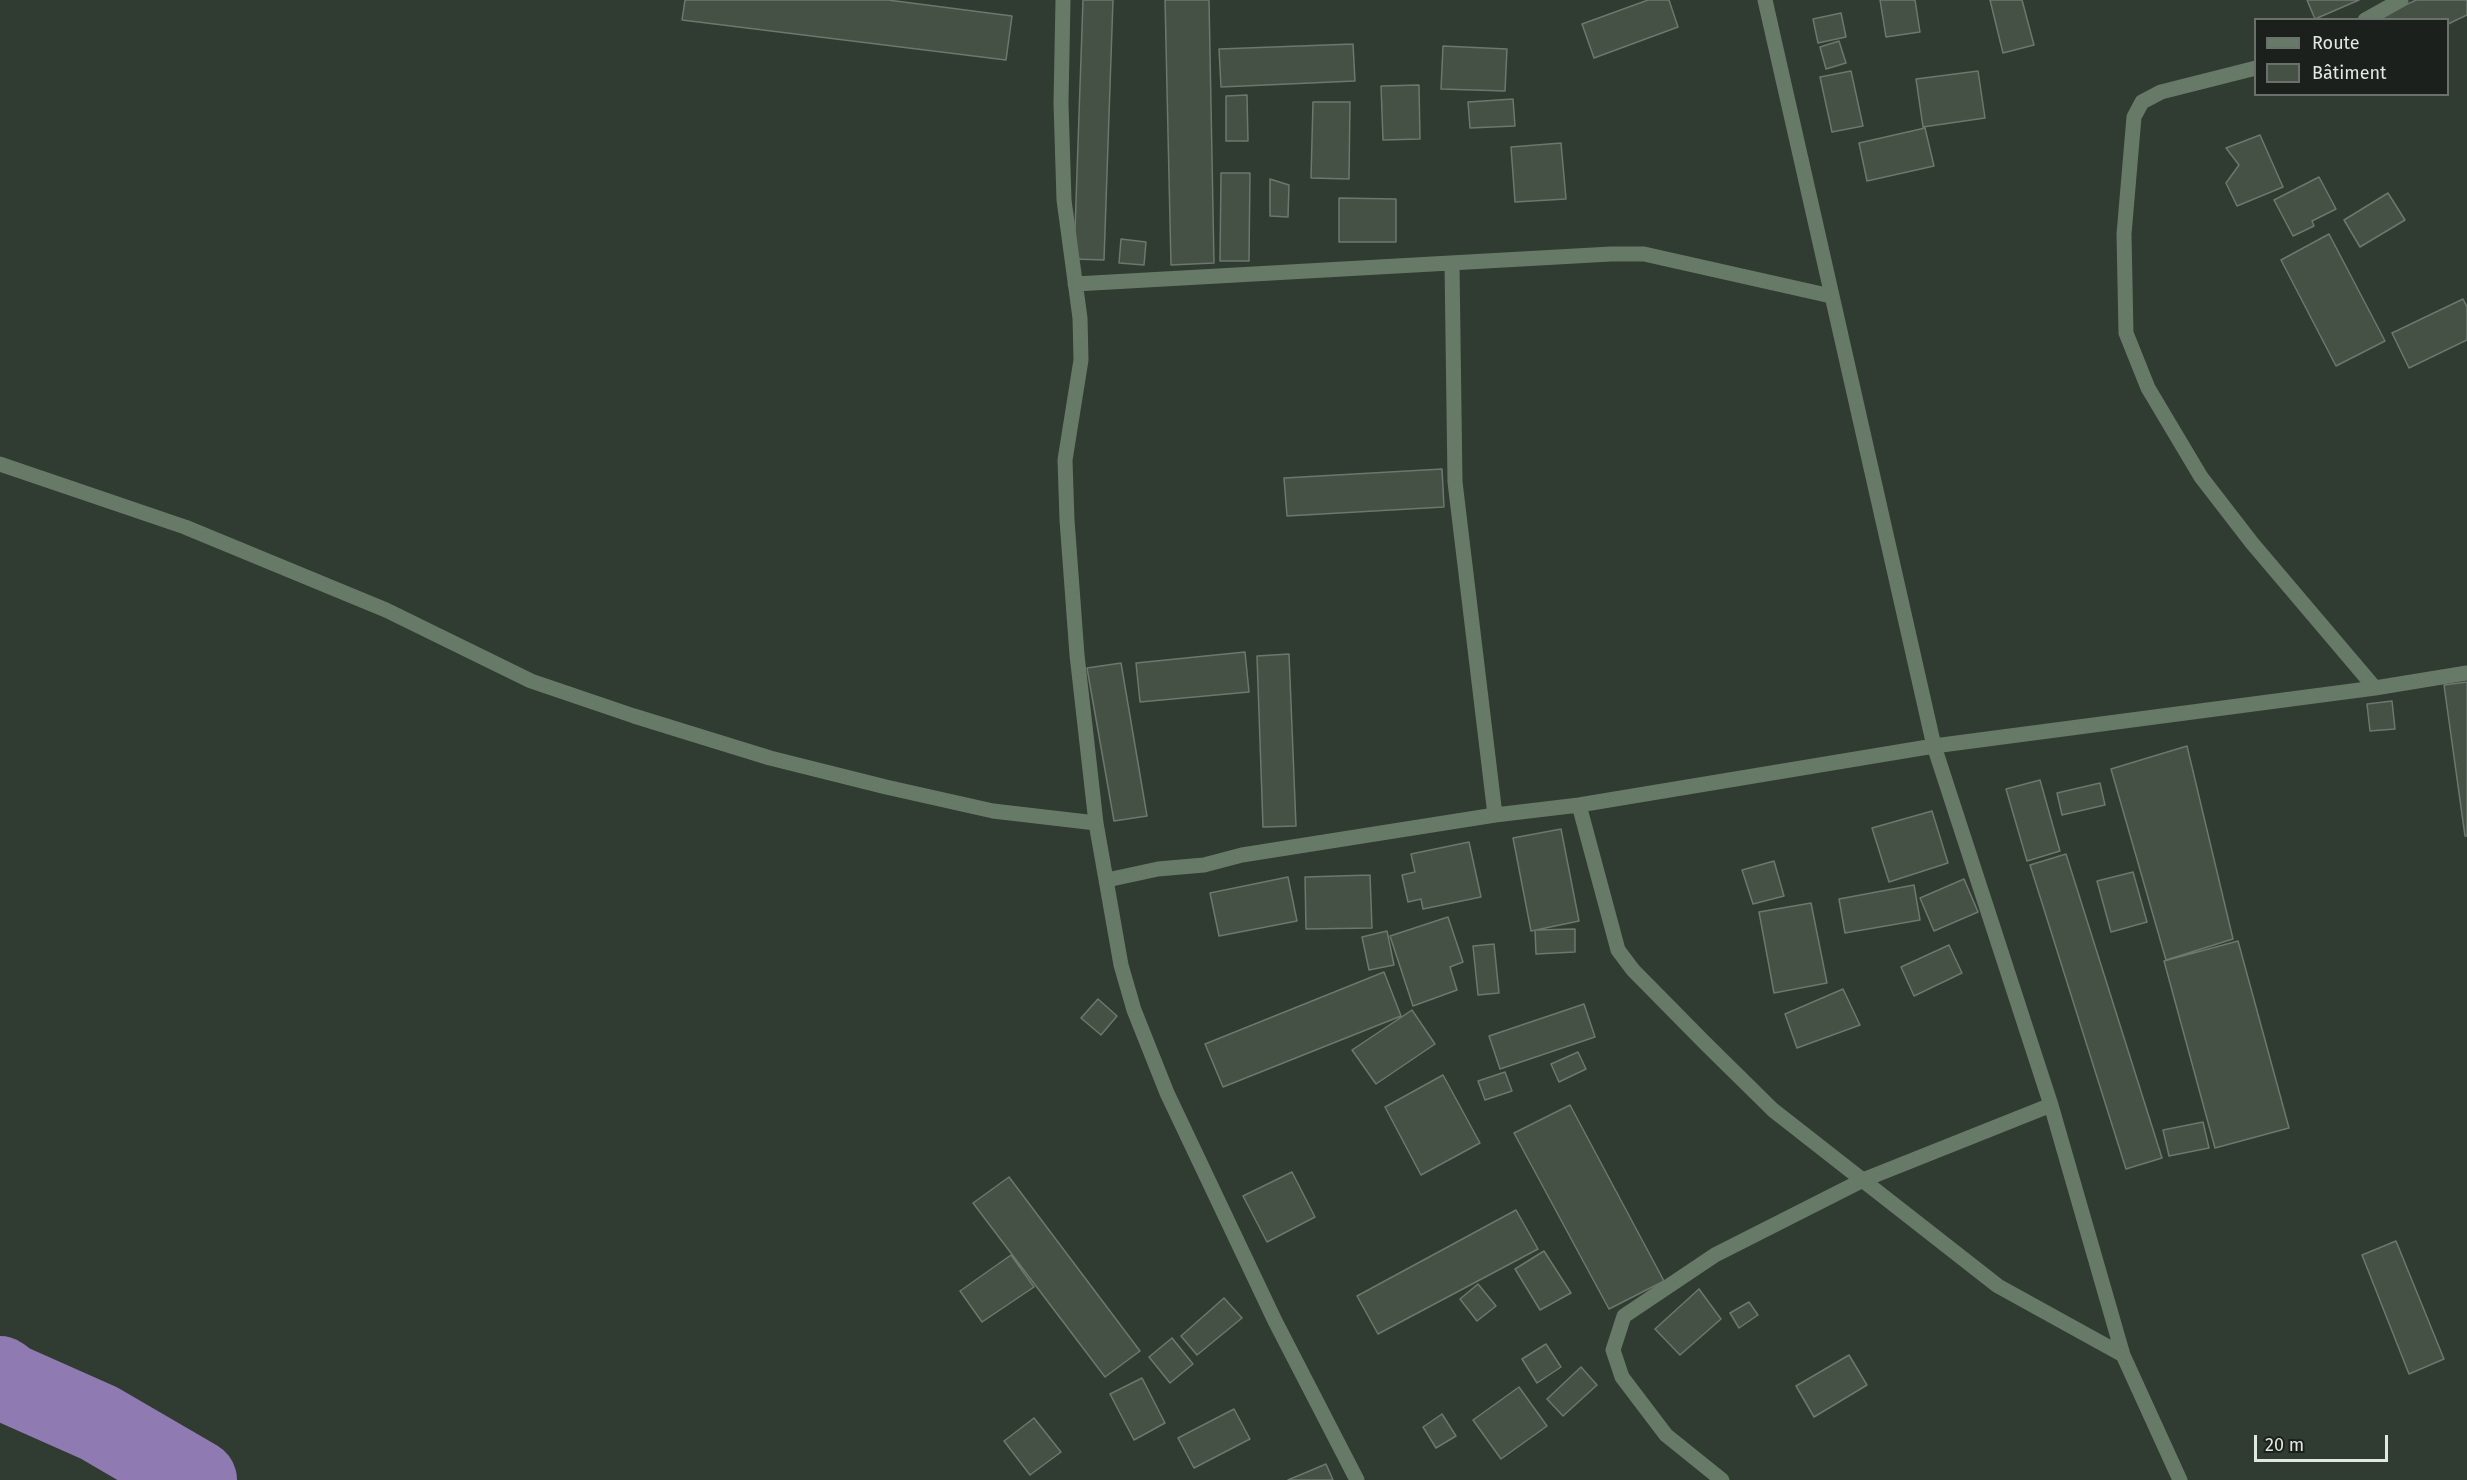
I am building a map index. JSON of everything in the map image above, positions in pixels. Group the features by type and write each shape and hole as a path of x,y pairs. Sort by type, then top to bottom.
{"street":[{"path":"1063,0 1061,103 1064,200 1080,318 1081,360 1065,460 1067,520 1077,655 1095,824 1121,965 1134,1010 1167,1093 1275,1321 1358,1480"},
{"path":"1765,0 1934,746 2051,1105 2123,1355 2180,1480"},
{"path":"2370,18 2401,0"},
{"path":"2254,69 2161,92 2142,102 2133,117 2124,234 2126,333 2148,388 2201,477 2252,543 2375,687"},
{"path":"1075,284 1644,254 1832,296"},
{"path":"1452,264 1455,482 1495,815"},
{"path":"0,464 185,527 386,610 531,681 634,716 770,758 886,787 993,810 1095,824"},
{"path":"1107,880 1495,815 1579,805 1934,746 2467,673"},
{"path":"1579,805 1618,950 1633,970 1773,1110 1998,1286 2123,1355"},
{"path":"1722,1480 1666,1435 1622,1377 1613,1350 1624,1316 1715,1255 1863,1180 2051,1105"}],"building":[{"path":"685,0 888,0 1012,16 1006,60 682,20"},
{"path":"1083,0 1113,0 1104,260 1074,259"},
{"path":"1165,0 1209,0 1214,263 1171,265"},
{"path":"1648,0 1669,0 1678,27 1594,58 1582,24"},
{"path":"1880,0 1915,0 1920,32 1886,37"},
{"path":"1990,0 2022,0 2034,45 2003,53"},
{"path":"2307,0 2359,0 2317,18 2315,18"},
{"path":"2416,0 2467,0 2467,15 2449,24 2449,18 2377,18"},
{"path":"1841,13 1846,37 1818,43 1813,19"},
{"path":"1839,41 1846,63 1826,69 1820,47"},
{"path":"1353,44 1355,81 1221,87 1219,49"},
{"path":"1443,46 1507,49 1505,91 1441,89"},
{"path":"1851,71 1863,126 1832,132 1820,77"},
{"path":"1978,71 1985,118 1923,127 1916,79"},
{"path":"1419,85 1420,139 1383,140 1381,86"},
{"path":"1247,95 1248,141 1226,141 1226,96"},
{"path":"1513,99 1515,126 1470,128 1468,102"},
{"path":"1313,102 1350,102 1349,179 1311,178"},
{"path":"1925,128 1934,166 1867,181 1859,143"},
{"path":"2260,135 2283,187 2237,206 2226,183 2239,165 2226,148"},
{"path":"1561,143 1566,199 1515,202 1511,147"},
{"path":"1221,173 1250,173 1249,261 1220,261"},
{"path":"2319,177 2336,209 2312,221 2314,226 2293,236 2274,200"},
{"path":"1270,179 1289,185 1288,217 1270,216"},
{"path":"2388,193 2405,220 2360,247 2344,220"},
{"path":"1339,198 1396,199 1396,242 1339,242"},
{"path":"2329,234 2385,341 2336,366 2281,260"},
{"path":"1121,239 1146,242 1144,265 1119,263"},
{"path":"2463,299 2467,307 2467,340 2409,368 2392,333"},
{"path":"1442,469 1444,507 1287,516 1284,478"},
{"path":"1245,652 1249,692 1140,702 1136,663"},
{"path":"1289,654 1296,826 1263,827 1257,656"},
{"path":"1121,663 1147,816 1114,821 1087,668"},
{"path":"2467,682 2467,836 2465,836 2444,685"},
{"path":"2392,701 2395,729 2370,731 2367,704"},
{"path":"2187,746 2233,939 2166,960 2111,769"},
{"path":"2040,780 2060,851 2027,861 2006,789"},
{"path":"2100,783 2105,805 2062,815 2057,793"},
{"path":"1932,811 1948,863 1889,882 1872,828"},
{"path":"1561,829 1579,921 1531,931 1513,838"},
{"path":"1469,842 1481,897 1423,909 1421,899 1408,902 1402,875 1415,872 1411,854"},
{"path":"2066,854 2162,1158 2126,1169 2030,865"},
{"path":"1774,861 1784,896 1753,904 1742,870"},
{"path":"2133,872 2147,922 2111,932 2097,881"},
{"path":"1370,875 1372,928 1306,929 1305,877"},
{"path":"1288,877 1297,921 1219,936 1210,893"},
{"path":"1964,879 1978,912 1934,931 1920,898"},
{"path":"1914,885 1920,920 1845,933 1839,899"},
{"path":"1811,903 1827,983 1774,993 1759,912"},
{"path":"1448,917 1463,962 1450,967 1457,990 1413,1006 1390,936"},
{"path":"1575,929 1575,952 1536,954 1535,930"},
{"path":"1387,931 1394,965 1369,970 1362,937"},
{"path":"2238,941 2289,1128 2215,1148 2164,961"},
{"path":"1494,944 1499,993 1478,995 1473,946"},
{"path":"1949,945 1962,973 1914,996 1901,967"},
{"path":"1384,972 1401,1016 1223,1087 1205,1044"},
{"path":"1843,989 1860,1025 1797,1048 1785,1014"},
{"path":"1098,999 1117,1016 1101,1035 1081,1018"},
{"path":"1584,1004 1595,1037 1500,1069 1489,1036"},
{"path":"1412,1010 1435,1044 1376,1084 1352,1050"},
{"path":"1578,1052 1586,1069 1559,1082 1551,1064"},
{"path":"1505,1072 1512,1091 1485,1100 1478,1081"},
{"path":"1443,1075 1480,1143 1421,1175 1385,1107"},
{"path":"1570,1105 1664,1281 1609,1309 1514,1133"},
{"path":"2203,1122 2209,1148 2169,1156 2163,1130"},
{"path":"1292,1172 1315,1217 1267,1242 1243,1196"},
{"path":"1009,1177 1140,1351 1105,1377 973,1203"},
{"path":"1516,1210 1538,1249 1378,1334 1357,1296"},
{"path":"2396,1241 2444,1359 2409,1374 2362,1255"},
{"path":"1544,1251 1571,1293 1540,1310 1515,1269"},
{"path":"1011,1255 1034,1287 982,1322 960,1291"},
{"path":"1478,1284 1496,1306 1477,1321 1460,1299"},
{"path":"1699,1289 1721,1319 1680,1355 1655,1329"},
{"path":"1224,1298 1242,1318 1197,1355 1181,1336"},
{"path":"1749,1302 1758,1315 1739,1328 1730,1313"},
{"path":"1172,1338 1193,1364 1170,1383 1149,1357"},
{"path":"1546,1344 1561,1367 1537,1383 1522,1359"},
{"path":"1849,1355 1867,1385 1814,1417 1796,1386"},
{"path":"1581,1367 1597,1385 1563,1416 1547,1399"},
{"path":"1142,1378 1165,1423 1134,1440 1110,1394"},
{"path":"1519,1387 1547,1426 1501,1459 1473,1420"},
{"path":"1234,1409 1250,1439 1194,1468 1178,1438"},
{"path":"1442,1414 1456,1436 1436,1448 1423,1427"},
{"path":"1034,1418 1061,1452 1030,1475 1004,1441"},
{"path":"1326,1464 1333,1480 1288,1480"}],"waterway":[{"path":"0,1376 9,1383 99,1423 197,1480"}]}
